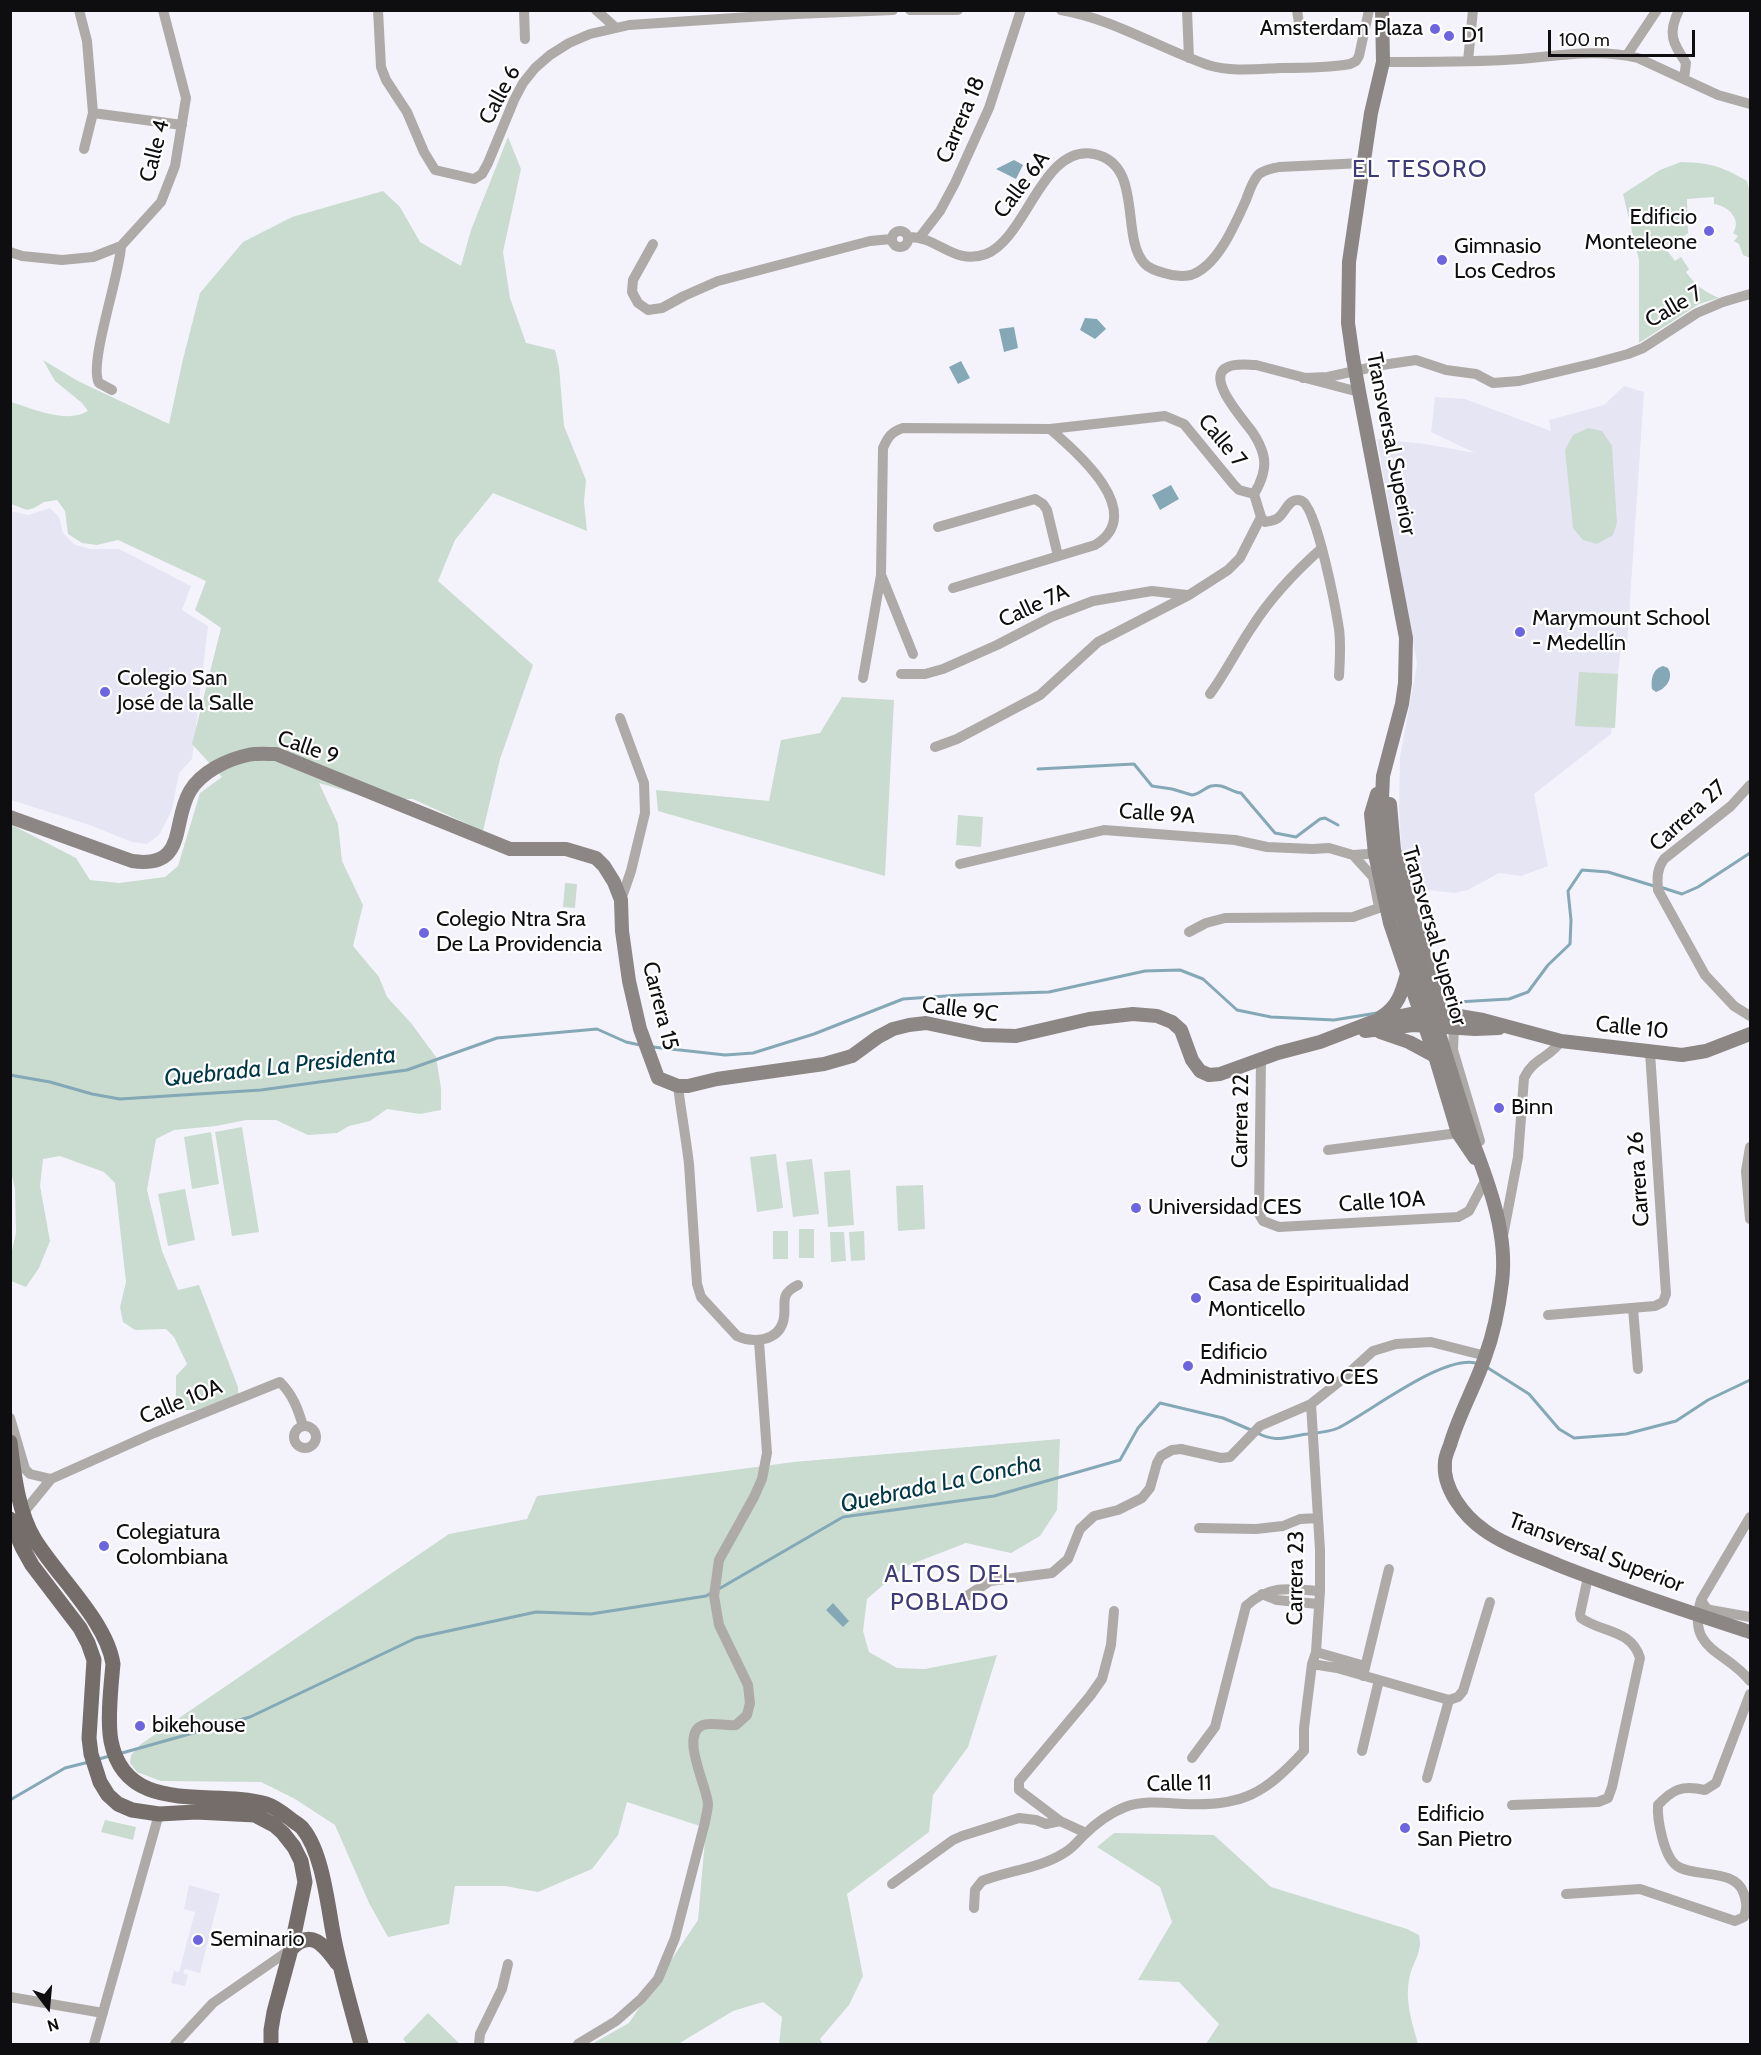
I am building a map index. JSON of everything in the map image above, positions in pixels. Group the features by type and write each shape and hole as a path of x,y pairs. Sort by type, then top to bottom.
{"main road":[{"name":"Transversal Superior","path":"1382,10 1383,62 1371,113 1349,262 1348,323 1406,638 1402,704 1383,776 1381,821 1394,890 1477,1143 1502,1240 1503,1279 1497,1316 1483,1362 1455,1427 1445,1463 1447,1482 1456,1501 1470,1519 1486,1532 1526,1552 1588,1577 1750,1632"},
{"name":"Calle 9","path":"10,817 132,861 150,862 168,855 173,847 191,788 208,772 229,761 249,755 276,754 510,849 529,851 566,849 596,858 614,882 621,900"},
{"path":"1383,776 1389,798 1394,850 1394,904 1390,922 1452,1112 1451,1134 1485,1173"},
{"path":"1383,776 1371,814 1375,854 1394,904 1416,931 1440,1012"},
{"name":"Carrera 15","path":"621,900 622,931 629,981 640,1029 658,1078 678,1086"},
{"path":"1407,974 1400,998 1373,1026 1435,1056"},
{"name":"Calle 10","path":"1209,1075 1220,1074 1343,1034 1373,1026 1422,1018 1440,1012 1483,1020 1561,1041 1682,1055 1707,1052 1750,1034"},
{"name":"Calle 9C","path":"678,1086 824,1064 852,1056 878,1037 893,1029 909,1025 926,1023 998,1037 1034,1033 1089,1019 1124,1015 1157,1016 1172,1022 1181,1030 1192,1060 1200,1071 1209,1075"},
{"name":"Calle 10","path":"1422,1018 1454,1027 1506,1028"},
{"path":"10,1442 17,1487 17,1516 32,1565 80,1628 94,1660 89,1738 95,1771 108,1796 118,1804 132,1810 159,1814 196,1812 255,1815 283,1833 294,1847 301,1862 305,1882 291,1949 273,2012 271,2044"},
{"path":"17,1516 27,1525 35,1540 107,1640 113,1664 111,1741 120,1765 128,1775 138,1784 158,1794 171,1797 225,1797 267,1804 303,1829 321,1870 340,1968 361,2044"},
{"path":"291,1949 298,1942 308,1939 317,1941 325,1947 340,1968"}],"street":[{"path":"79,10 87,41 93,113 84,149"},
{"name":"Calle 4","path":"10,252 21,256 62,260 93,257 121,246 161,202 175,166 186,98 163,10"},
{"name":"Calle 6","path":"378,10 381,67 386,80 407,112 424,152 435,170 474,179 482,174 488,163 523,83 550,54 569,43 629,25 742,14 893,10"},
{"path":"524,10 525,39"},
{"path":"596,10 616,28"},
{"path":"910,10 958,10"},
{"name":"Carrera 18","path":"914,237 940,211 955,183 989,108 1020,10"},
{"path":"1061,10 1128,32 1189,58 1229,69 1308,68 1350,64 1359,56 1369,10"},
{"path":"1187,10 1189,58"},
{"path":"1297,10 1300,30"},
{"path":"1468,61 1473,10"},
{"path":"1627,55 1657,10"},
{"path":"1679,10 1673,22 1672,35 1674,45 1686,63 1684,79"},
{"path":"1365,29 1372,24 1383,28"},
{"path":"1383,62 1505,60 1589,52 1627,55 1718,95 1750,104"},
{"path":"93,113 182,126"},
{"name":"Calle 6A","path":"914,237 961,257 982,255 993,251 1009,235 1052,170 1065,159 1081,154 1094,154 1107,159 1123,180 1129,198 1136,246 1144,264 1155,271 1182,276 1199,271 1230,235 1258,175 1266,170 1279,167 1363,163"},
{"path":"653,244 633,280 632,292 638,303 648,310 662,308 718,281 870,241 891,239 893,244 901,247 914,237"},
{"path":"112,390 99,383 96,374 102,332 118,274 121,246"},
{"name":"Calle 7","path":"1303,378 1328,377 1416,360 1446,370 1476,374 1489,382 1500,383 1530,379 1643,348 1697,313 1750,294"},
{"name":"Calle 7","path":"881,575 883,448 894,431 903,428 1050,429 1165,416 1185,424 1234,485 1239,490 1254,494 1261,480 1263,455 1253,432 1222,390 1220,381 1222,372 1228,366 1256,366 1359,389"},
{"path":"952,588 1095,545 1104,539 1112,528 1114,516 1110,500 1095,471 1050,429"},
{"path":"1254,494 1261,517 1265,522 1278,518 1288,504 1302,501 1308,506 1313,516 1339,629 1339,675"},
{"path":"938,526 1035,499 1047,510 1058,556"},
{"path":"935,747 957,739 1040,695 1098,642 1189,595 1228,570 1240,558 1261,517"},
{"path":"1210,694 1224,676 1267,605 1292,574 1322,548"},
{"path":"881,575 914,654"},
{"path":"863,678 881,575"},
{"name":"Calle 7A","path":"901,674 925,674 943,669 1067,610 1093,601 1152,591 1189,595"},
{"name":"Carrera 15","path":"620,718 644,783 645,813 631,871 621,900"},
{"name":"Carrera 27","path":"1750,785 1731,806 1665,859 1659,867 1658,885 1705,975 1734,1006 1750,1016"},
{"name":"Calle 9A","path":"960,864 1104,830 1235,840 1267,847 1329,848 1353,855 1394,850"},
{"path":"1188,932 1206,923 1225,918 1353,917 1394,904 1353,855"},
{"path":"1454,1027 1454,1050 1477,1143"},
{"path":"1502,1240 1518,1157 1524,1078 1529,1068 1555,1050 1561,1041"},
{"name":"Carrera 26","path":"1634,1308 1655,1306 1663,1302 1666,1294 1650,1052"},
{"name":"Carrera 22","path":"1260,1218 1261,1059"},
{"path":"678,1086 689,1165 697,1284 701,1297 737,1336 759,1341 776,1332 783,1323 783,1304 786,1294 798,1285"},
{"path":"1328,1150 1451,1134"},
{"path":"1750,1147 1746,1171 1750,1219"},
{"name":"Calle 10A","path":"1260,1218 1279,1227 1458,1216 1469,1211 1485,1173"},
{"path":"1548,1315 1634,1308 1638,1369"},
{"path":"578,2044 616,2021 641,1999 658,1979 675,1938 708,1803 694,1750 695,1730 703,1725 736,1725 747,1715 750,1703 748,1685 719,1625 714,1596 719,1560 754,1497 762,1479 767,1453 759,1341"},
{"path":"967,1596 990,1581 1052,1573 1068,1560 1080,1529 1094,1516 1118,1510 1142,1498 1150,1488 1161,1456 1172,1450 1181,1449 1221,1458 1230,1457 1260,1426 1311,1404 1373,1351 1396,1344 1431,1342 1483,1362"},
{"name":"Calle 10A","path":"17,1516 51,1479 154,1433 280,1382 289,1390 303,1426"},
{"name":"Carrera 23","path":"1304,1751 1304,1728 1312,1664 1316,1652 1320,1591 1320,1550 1311,1404"},
{"path":"10,1418 25,1469 30,1474 51,1479"},
{"path":"1750,1517 1701,1600 1697,1615 1697,1627 1704,1641 1715,1652 1743,1671 1750,1681"},
{"path":"1199,1528 1256,1530 1283,1526 1300,1519 1318,1518"},
{"path":"1364,1671 1389,1569"},
{"path":"1512,1805 1598,1802 1608,1798 1612,1788 1640,1658 1637,1648 1631,1641 1581,1618 1588,1577"},
{"path":"1192,1758 1215,1727 1246,1606 1262,1594 1278,1588 1320,1591"},
{"path":"1262,1594 1277,1600 1318,1604"},
{"path":"1701,1600 1710,1610 1750,1617"},
{"path":"1316,1652 1364,1671 1379,1680 1449,1700 1458,1697 1463,1691 1490,1602"},
{"path":"1086,1833 1060,1821 1019,1790 1018,1786 1019,1781 1102,1679 1111,1645 1114,1611"},
{"path":"1312,1664 1364,1671"},
{"path":"1362,1752 1379,1680"},
{"path":"1566,1894 1640,1889 1735,1921 1744,1917 1747,1906 1742,1889 1724,1876 1686,1870 1675,1865 1668,1856 1658,1816 1658,1805 1671,1791 1690,1787 1705,1790 1716,1783 1750,1694"},
{"path":"1427,1778 1449,1700"},
{"name":"Calle 11","path":"974,1908 975,1890 982,1881 1065,1853 1113,1812 1129,1806 1156,1802 1214,1804 1242,1798 1275,1781 1304,1751"},
{"path":"94,2044 159,1814"},
{"path":"892,1884 962,1836 1019,1818 1046,1824 1060,1821"},
{"path":"175,2044 213,2003 291,1949"},
{"path":"479,2044 480,2034 502,1989 508,1964"},
{"path":"10,1997 103,2013"}],"shaded area":[{"name":"Marymount School - Medellín","path":"1624,386 1644,392 1627,646 1621,648 1611,734 1534,794 1548,866 1521,876 1499,873 1468,890 1454,893 1412,888 1402,858 1399,809 1400,757 1417,664 1377,439 1425,444 1475,453 1431,432 1435,397 1465,399 1551,431 1549,420 1604,405"},
{"name":"Colegio San José de la Salle","path":"50,508 59,517 63,533 75,545 91,549 119,549 191,586 182,610 208,626 192,759 179,773 172,810 159,835 147,844 132,842 90,825 11,800 10,511 28,515"},
{"name":"Seminario","path":"189,1885 220,1894 200,1973 185,1969 183,1973 188,1975 185,1986 171,1983 174,1971 179,1972 195,1912 184,1909"}],"green space":[{"path":"508,137 521,169 503,252 510,298 526,343 555,350 559,367 564,426 586,480 584,502 587,531 493,493 455,540 438,581 533,665 500,759 483,831 413,799 374,799 319,783 338,824 342,861 363,905 353,946 379,977 387,997 411,1023 436,1057 441,1088 441,1110 420,1114 387,1109 370,1121 349,1126 337,1133 308,1135 276,1120 246,1120 216,1126 174,1130 156,1139 147,1190 162,1251 178,1290 199,1285 238,1387 238,1394 197,1410 182,1410 176,1399 176,1376 187,1364 174,1337 166,1329 135,1330 123,1322 120,1307 126,1282 115,1183 104,1172 60,1156 43,1159 40,1186 50,1241 39,1268 26,1287 11,1281 11,1255 16,1233 15,1189 10,1166 10,824 76,858 90,880 119,883 165,877 178,866 200,793 222,777 192,744 221,628 195,610 206,581 118,540 97,545 82,543 68,534 65,511 57,500 44,502 27,510 11,504 11,402 60,416 79,415 88,411 82,403 55,381 43,360 78,381 169,424 200,293 243,242 292,217 383,191 400,207 420,242 461,266 471,230"},
{"path":"1681,162 1716,166 1747,181 1750,194 1750,258 1743,255 1739,244 1734,241 1738,236 1733,233 1736,223 1729,210 1714,204 1714,197 1687,199 1688,233 1666,249 1675,261 1681,257 1689,269 1686,272 1697,284 1719,298 1699,304 1639,343 1639,260 1623,194 1660,170"},
{"path":"1588,428 1602,431 1612,446 1617,523 1613,535 1597,544 1583,540 1573,528 1565,450 1573,435"},
{"path":"1579,672 1618,674 1615,728 1575,726"},
{"path":"842,697 894,700 885,876 658,811 656,790 769,801 781,740 820,733"},
{"path":"958,815 983,817 981,847 956,845"},
{"path":"565,883 577,884 575,908 563,907"},
{"path":"242,1127 259,1232 232,1236 215,1132"},
{"path":"211,1132 219,1184 192,1189 184,1137"},
{"path":"776,1154 783,1208 757,1212 750,1157"},
{"path":"812,1159 819,1214 793,1217 786,1162"},
{"path":"850,1170 854,1225 828,1227 824,1172"},
{"path":"923,1185 925,1229 898,1231 896,1186"},
{"path":"185,1189 195,1240 168,1246 158,1194"},
{"path":"799,1229 814,1229 814,1258 799,1258"},
{"path":"773,1231 788,1231 788,1259 773,1259"},
{"path":"864,1231 865,1260 851,1261 849,1232"},
{"path":"830,1232 844,1232 846,1261 831,1262"},
{"path":"1060,1439 1057,1510 1040,1536 1011,1553 966,1543 904,1567 867,1599 863,1631 869,1652 897,1668 925,1669 997,1655 968,1747 933,1795 929,1832 847,1894 863,1976 849,2005 820,2039 823,2044 779,2044 782,2017 763,2002 733,2011 678,2044 592,2044 629,2023 698,1920 706,1828 627,1802 618,1835 592,1869 538,1892 505,1886 455,1886 449,1924 388,1937 369,1903 335,1825 295,1799 261,1782 161,1781 137,1772 130,1763 131,1755 141,1744 449,1534 527,1519 537,1496 794,1462"},
{"path":"105,1820 136,1827 133,1840 101,1832"},
{"path":"1114,1833 1214,1835 1271,1887 1407,1929 1419,1935 1419,1951 1408,1984 1410,2010 1418,2044 1206,2044 1219,2024 1179,1982 1138,1980 1172,1922 1160,1887 1097,1847"},
{"path":"428,2013 460,2044 407,2044 403,2039"}],"water":[{"path":"1014,160 1023,165 1016,179 996,169"},
{"path":"1085,318 1097,319 1106,329 1095,339 1080,330"},
{"path":"1014,327 1018,348 1004,352 999,329"},
{"path":"961,361 970,378 958,384 949,367"},
{"path":"1171,485 1179,499 1160,510 1152,495"},
{"path":"1659,667 1668,668 1670,676 1666,686 1656,692 1652,689 1653,675"},
{"path":"833,1603 849,1621 843,1627 826,1610"}],"waterway":[{"path":"1038,769 1134,764 1152,786 1192,795 1215,785 1241,793 1275,833 1296,837 1320,819 1325,818 1338,825"},
{"name":"Quebrada La Presidenta","path":"1660,887 1682,894 1698,887 1750,853"},
{"name":"Quebrada La Presidenta","path":"1457,1002 1509,999 1528,992 1548,965 1570,944 1571,920 1568,891 1582,870 1608,872 1654,886"},
{"name":"Quebrada La Presidenta","path":"653,1047 725,1055 753,1053 814,1034 903,999 1049,992 1145,971 1180,970 1203,979 1237,1010 1271,1017 1334,1020 1377,1013"},
{"name":"Quebrada La Presidenta","path":"10,1075 120,1099 261,1090 407,1070 497,1038 597,1029 626,1042 640,1045"},
{"name":"Quebrada La Concha","path":"1257,1433 1279,1439 1334,1430 1428,1375 1448,1366 1465,1362 1479,1364"},
{"name":"Quebrada La Concha","path":"1488,1368 1529,1394 1559,1429 1574,1438 1626,1434 1676,1421 1708,1400 1750,1380"},
{"name":"Quebrada La Concha","path":"717,1590 843,1517 994,1496 1120,1460 1138,1428 1160,1403 1223,1418 1251,1430"},
{"name":"Quebrada La Concha","path":"122,1753 250,1717 416,1638 536,1612 591,1614 706,1596 711,1593"},
{"name":"Quebrada La Concha","path":"99,1759 113,1755"},
{"name":"Quebrada La Concha","path":"10,1800 65,1768 89,1762"}],"place":[{"name":"Amsterdam Plaza","path":"1435,29"},
{"name":"D1","path":"1449,36"},
{"name":"Edificio Monteleone","path":"1709,231"},
{"name":"Gimnasio Los Cedros","path":"1442,260"},
{"name":"Marymount School - Medellín","path":"1520,632"},
{"name":"Colegio San José de la Salle","path":"105,692"},
{"name":"Colegio Ntra Sra De La Providencia","path":"424,933"},
{"name":"Binn","path":"1499,1108"},
{"name":"Universidad CES","path":"1136,1208"},
{"name":"Casa de Espiritualidad Monticello","path":"1196,1298"},
{"name":"Edificio Administrativo CES","path":"1188,1366"},
{"name":"Colegiatura Colombiana","path":"104,1546"},
{"name":"bikehouse","path":"140,1726"},
{"name":"Edificio San Pietro","path":"1405,1828"},
{"name":"Seminario","path":"198,1940"}],"district":[{"name":"EL TESORO","path":"1420,170"},
{"name":"ALTOS DEL POBLADO","path":"950,1589"}]}
